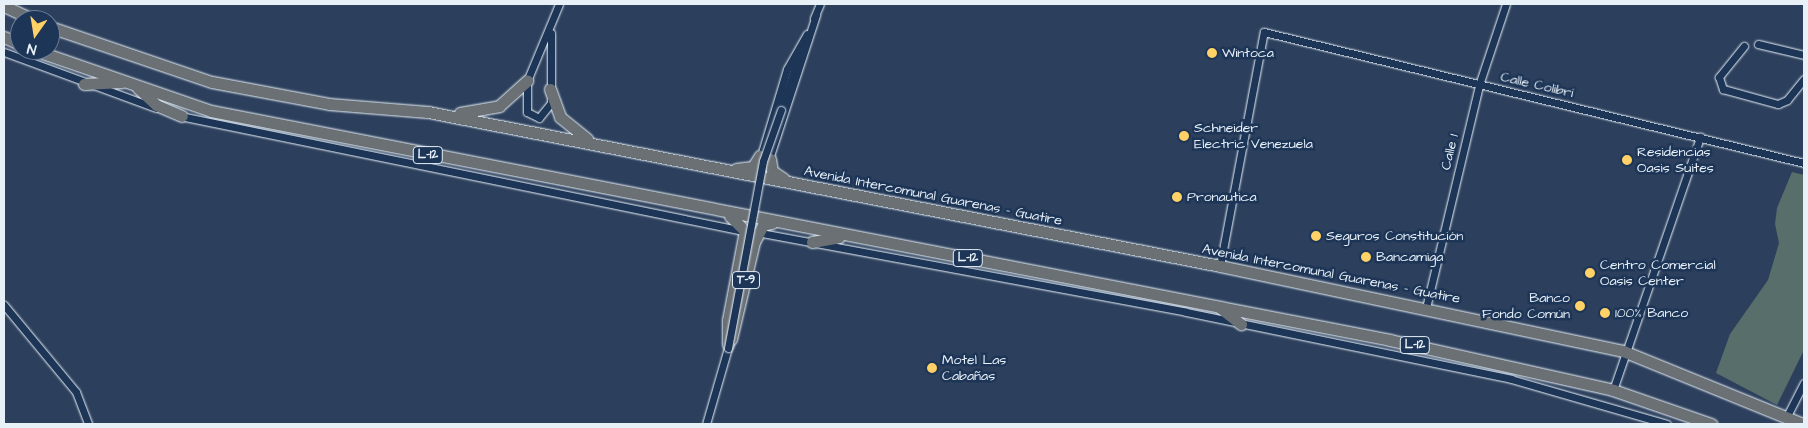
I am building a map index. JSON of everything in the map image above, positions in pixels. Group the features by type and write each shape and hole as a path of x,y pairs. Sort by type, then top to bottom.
{"highway":[{"name":"Avenida Intercomunal Guarenas - Guatire","path":"60,30 212,82 329,104 428,112 605,146 715,170 1220,266 1426,308 1622,352 1788,416 1803,424"},
{"name":"L-12","path":"60,59 211,111 721,213 1215,304 1613,390 1711,424"},
{"path":"428,112 482,112 506,102 528,81"},
{"path":"84,84 122,82"},
{"path":"137,87 156,105 182,116"},
{"path":"550,89 568,128 605,146"},
{"path":"715,170 753,168 765,158 775,175 810,187"},
{"path":"721,213 737,220 744,231 728,320 728,348"},
{"path":"757,232 763,225 775,223"},
{"name":"T-9","path":"728,348 757,232"},
{"path":"812,242 848,236"},
{"path":"1215,304 1241,324"}],"street":[{"path":"550,33 550,89 546,115 533,117 525,104 528,81 550,33 558,4"},
{"path":"765,158 820,4"},
{"name":"Calle 1","path":"1426,308 1479,85 1506,4"},
{"path":"765,158 787,70 816,15"},
{"name":"Calle Colibrí","path":"1220,266 1264,32 1804,163"},
{"path":"706,424 728,348 763,161 807,34"},
{"path":"1758,44 1804,55"},
{"path":"1744,46 1718,77 1723,89 1778,104 1788,100 1804,79"},
{"name":"L-12","path":"4,53 84,84 182,116 744,231 812,242 1241,324 1545,387 1667,424"},
{"path":"1613,390 1622,352 1700,137"},
{"path":"4,305 76,392 88,424"},
{"path":"1788,416 1804,383"}],"green space":[{"path":"1792,172 1804,175 1804,350 1777,405 1716,373 1730,334 1768,280 1779,243 1775,224 1777,208"}],"place":[{"name":"Wintoca","path":"1212,53"},
{"name":"Schneider Electric Venezuela","path":"1184,136"},
{"name":"Residencias Oasis Suites","path":"1627,160"},
{"name":"Pronautica","path":"1177,197"},
{"name":"Seguros Constitución","path":"1316,236"},
{"name":"Bancamiga","path":"1366,257"},
{"name":"Centro Comercial Oasis Center","path":"1590,273"},
{"name":"Banco Fondo Común","path":"1580,306"},
{"name":"100% Banco","path":"1605,313"},
{"name":"Motel Las Cabañas","path":"932,368"}]}
